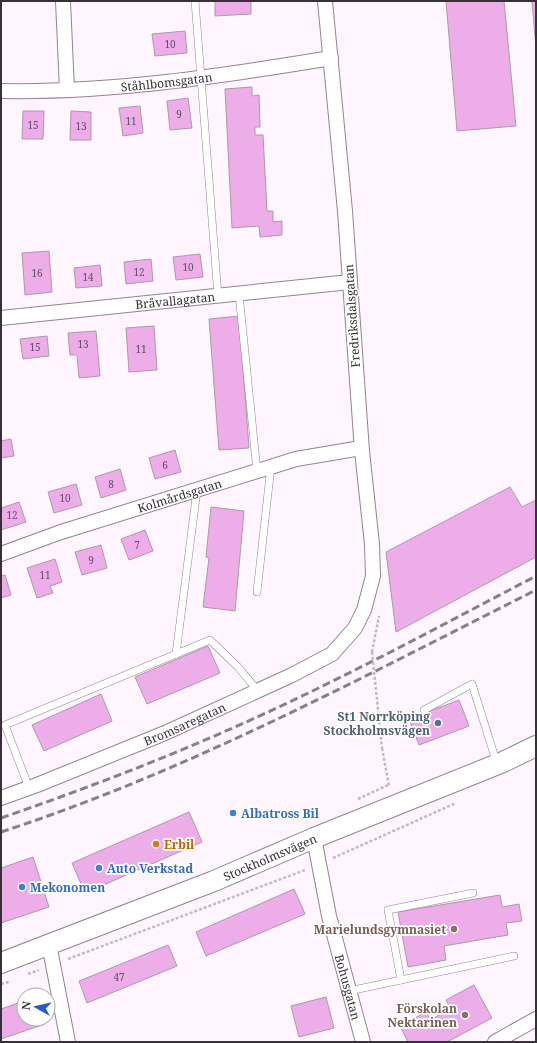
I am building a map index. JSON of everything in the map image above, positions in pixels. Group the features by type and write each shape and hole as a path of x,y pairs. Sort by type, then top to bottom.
{"main road":[{"name":"Stockholmsvägen","path":"1,963 214,881 314,838 498,764 536,746"}],"street":[{"path":"63,1 67,90"},
{"name":"Fredriksdalsgatan","path":"325,1 345,211 362,448 372,544 373,576 364,610 355,628"},
{"name":"Ståhlbomsgatan","path":"1,92 46,92 200,77 330,58"},
{"name":"Bråvallagatan","path":"1,318 350,282"},
{"name":"Kolmårdsgatan","path":"1,554 61,532 296,459 362,448"},
{"name":"Bromsaregatan","path":"1,798 165,733 292,675 332,654 355,628"},
{"name":"Bohusgatan","path":"314,838 329,916 363,1042"},
{"path":"49,944 68,1042"},
{"path":"496,1042 536,1019"}],"lane":[{"path":"195,1 218,296"},
{"path":"239,294 263,469 270,475 257,592"},
{"path":"176,654 197,490"},
{"path":"29,788 5,726 210,640 238,667 258,691"},
{"path":"424,710 472,684 498,764"},
{"path":"401,980 388,910 473,893"},
{"path":"349,991 514,956"}],"path":[{"path":"380,613 372,652 382,748"},
{"path":"25,975 320,864 462,800"},
{"path":"1,984 11,981"}],"building":[{"path":"215,1 251,1 251,14 215,16"},
{"path":"446,1 504,1 516,126 457,131"},
{"path":"532,1 536,1 536,48"},
{"path":"185,31 187,53 155,56 152,34"},
{"path":"252,87 252,96 259,95 260,127 255,127 255,135 263,135 267,211 273,211 273,222 282,221 282,235 260,237 259,226 232,228 225,89"},
{"path":"188,98 192,128 170,130 167,101"},
{"path":"140,106 143,133 123,136 119,108"},
{"path":"23,111 44,111 43,139 22,139"},
{"path":"71,111 91,112 91,140 70,140"},
{"path":"49,251 52,292 25,295 22,253"},
{"path":"200,254 203,277 176,280 173,257"},
{"path":"151,259 153,281 126,284 124,262"},
{"path":"100,265 102,286 76,288 74,268"},
{"path":"239,316 249,448 219,450 209,319"},
{"path":"154,326 157,370 129,372 126,328"},
{"path":"96,331 100,376 79,378 77,355 70,355 68,333"},
{"path":"47,336 49,356 23,359 20,339"},
{"path":"11,439 14,456 1,458 1,441"},
{"path":"175,450 181,472 155,479 149,458"},
{"path":"120,469 126,490 101,498 95,477"},
{"path":"76,484 82,505 54,513 48,492"},
{"path":"510,487 522,507 536,500 536,557 396,632 386,552"},
{"path":"19,502 26,522 1,530 1,508"},
{"path":"211,507 244,511 235,611 203,607 209,558 206,557"},
{"path":"145,530 153,551 129,560 121,539"},
{"path":"101,545 107,568 82,575 75,552"},
{"path":"55,559 62,582 50,586 53,593 37,598 27,568"},
{"path":"5,575 11,595 1,598 1,576"},
{"path":"208,646 220,673 147,704 135,677"},
{"path":"101,694 112,721 44,751 32,725"},
{"path":"459,700 469,726 419,745 409,719"},
{"path":"189,812 202,842 85,893 72,863"},
{"name":"Mekonomen","path":"33,857 49,907 1,923 1,868"},
{"path":"294,889 305,914 206,956 196,932"},
{"name":"Marielundsgymnasiet","path":"500,895 502,907 519,904 522,921 506,923 508,935 444,946 446,960 408,967 398,912"},
{"path":"168,945 177,966 87,1003 79,981"},
{"name":"Förskolan Nektarinen","path":"474,985 492,1018 447,1042 408,1042 400,1026 426,1012 431,1020 450,1008 446,1000"},
{"path":"326,997 334,1028 299,1037 291,1006"},
{"path":"16,1004 16,1027 36,1027 1,1039 1,1009"}],"railway":[{"path":"1,818 135,769 266,713 368,664 536,576"},
{"path":"1,832 70,808 139,781 206,752 339,689 536,590"}],"place":[{"name":"St1 Norrköping Stockholmsvägen","path":"438,723"},
{"name":"Albatross Bil","path":"233,813"},
{"name":"Erbil","path":"156,844"},
{"name":"Auto Verkstad","path":"99,868"},
{"name":"Mekonomen","path":"22,887"},
{"name":"Marielundsgymnasiet","path":"454,929"},
{"name":"Förskolan Nektarinen","path":"465,1015"}]}
